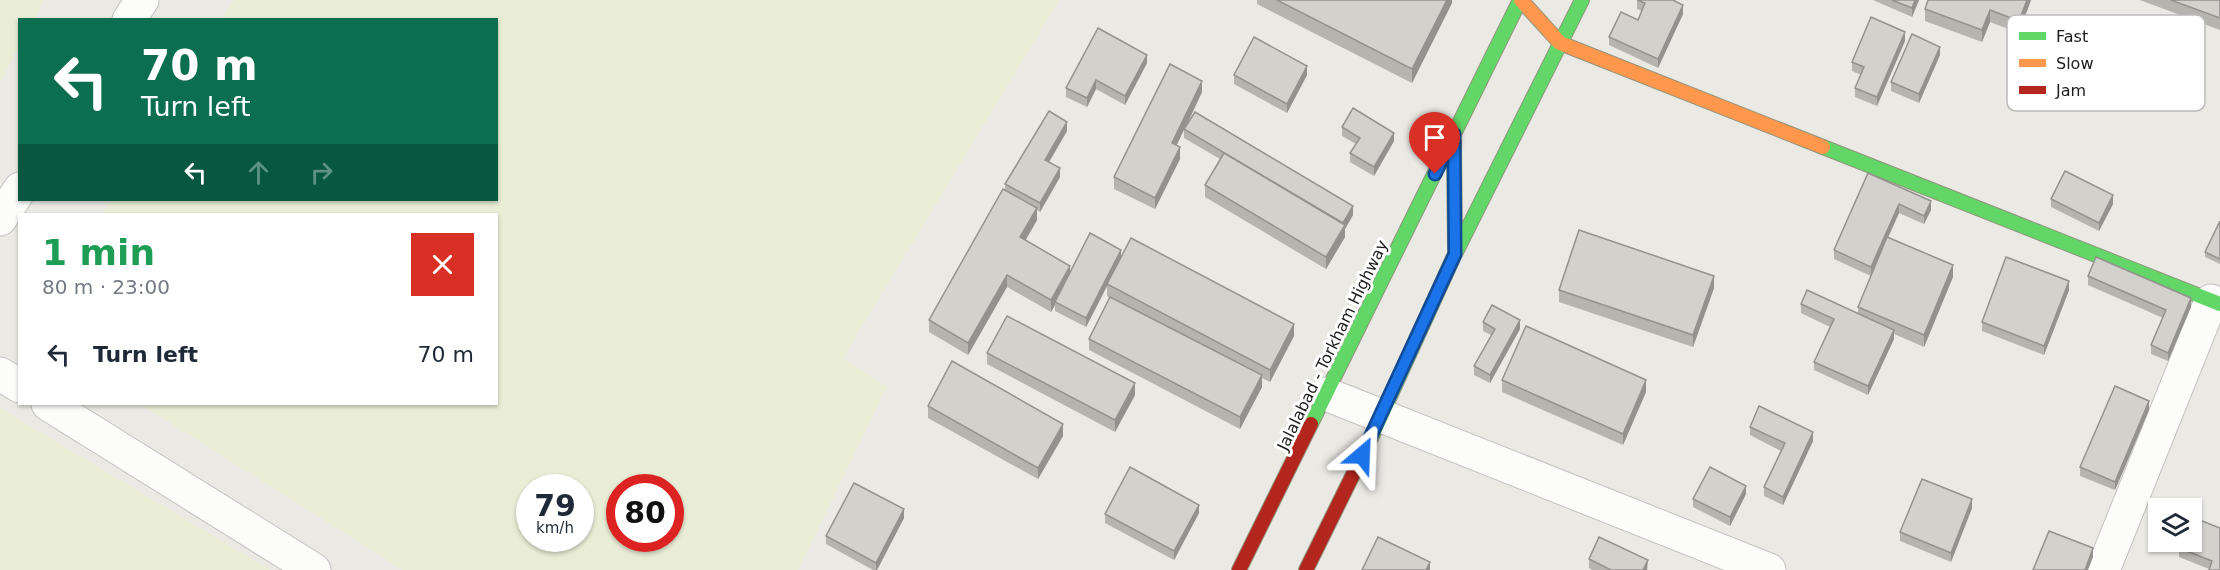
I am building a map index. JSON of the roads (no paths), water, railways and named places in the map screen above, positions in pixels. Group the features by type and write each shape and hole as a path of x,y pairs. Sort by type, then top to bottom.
{"main road":[{"path":"1520,0 1560,43 2216,302"},
{"name":"Jalalabad - Torkham Highway","path":"1239,570 1520,0"},
{"name":"Jalalabad - Torkham Highway","path":"1306,570 1381,417 1455,254 1582,0"},
{"name":"Jalalabad - Torkham Highway","path":"1454,134 1455,254"}],"street":[{"path":"130,18 142,0"},
{"path":"0,219 18,192"},
{"path":"2103,570 2216,302"},
{"path":"0,374 18,385"},
{"path":"1326,394 1769,570"},
{"path":"50,405 314,570"}]}
